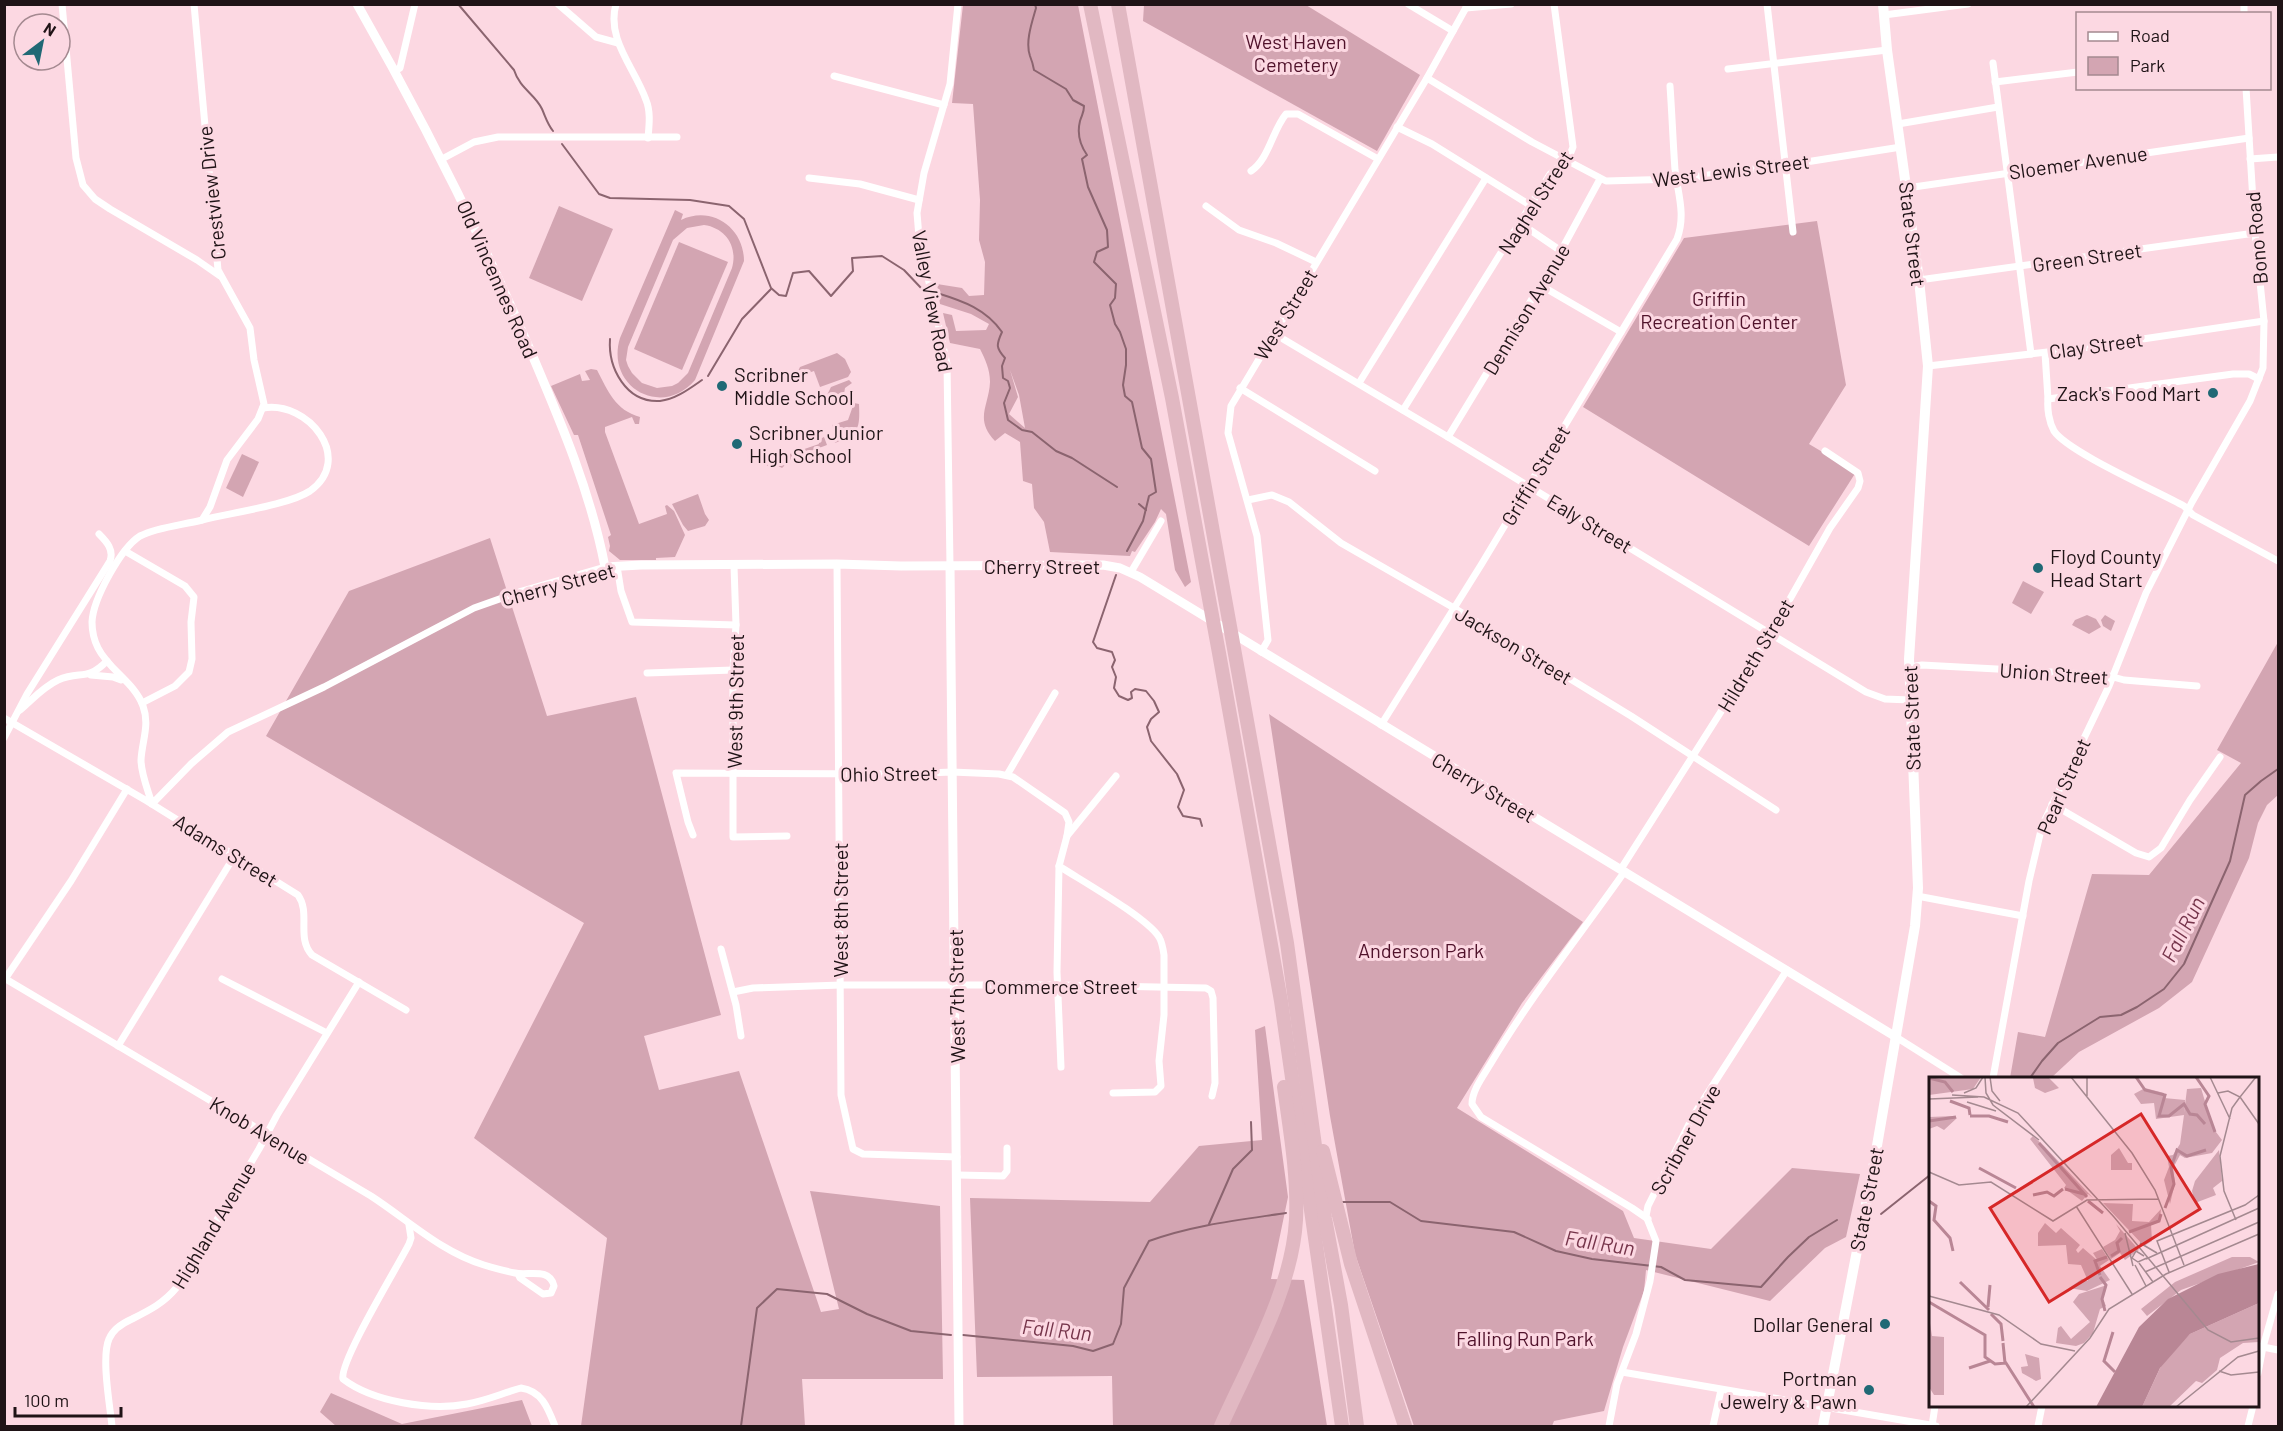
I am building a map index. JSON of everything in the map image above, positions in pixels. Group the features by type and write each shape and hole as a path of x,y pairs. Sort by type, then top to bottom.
{"highway":[{"path":"1090,4 1172,398 1219,653 1281,1001 1344,1426"},
{"path":"1118,4 1287,943 1319,1176 1341,1305 1358,1426"},
{"path":"1221,1426 1277,1299 1293,1244 1296,1187 1280,1054 1281,1001"},
{"path":"1305,1079 1351,1264 1405,1426"},
{"path":"1319,1176 1323,1255 1344,1426"}],"main road":[{"name":"State Street","path":"1823,1426 1874,1163 1915,923 1917,896 1910,667 1928,366 1919,280 1887,50 1884,10"}],"street":[{"path":"62,4 76,158 83,185 95,199 110,209 220,276"},
{"name":"Crestview Drive","path":"194,4 214,236 220,276 250,328 263,408"},
{"name":"Old Vincennes Road","path":"357,4 442,159 489,254 568,437 595,521 605,567"},
{"path":"394,71 400,68 415,4"},
{"path":"558,4 596,37 618,43"},
{"path":"616,4 613,25 618,43 648,103 648,138"},
{"name":"Valley View Road","path":"950,566 947,364 919,237 919,200 924,173 950,84 958,4"},
{"path":"1408,4 1453,31"},
{"path":"1467,6 1511,4"},
{"name":"Naghel Street","path":"1403,410 1550,174 1572,152 1554,4"},
{"path":"1767,4 1793,232"},
{"path":"1884,10 1968,4"},
{"name":"West Street","path":"1261,652 1268,640 1257,536 1227,428 1229,411 1240,388 1427,78 1467,6"},
{"path":"1728,69 1887,50"},
{"path":"1993,63 2031,354"},
{"path":"1995,82 2076,72"},
{"path":"834,76 944,105"},
{"name":"West Lewis Street","path":"1427,78 1600,179 1625,182 1677,179 1901,147"},
{"path":"1670,86 1677,179"},
{"name":"Bono Road","path":"2188,512 2247,406 2264,362 2264,321 2255,233 2246,90"},
{"path":"1898,124 1998,107"},
{"path":"1251,171 1260,165 1286,114 1298,114 1378,159"},
{"path":"1397,127 1432,144 1530,206"},
{"path":"442,159 474,142 498,137 677,137"},
{"name":"Sloemer Avenue","path":"1907,188 2249,138"},
{"path":"2250,159 2278,157"},
{"path":"808,178 860,184 919,200"},
{"path":"1359,383 1486,178"},
{"name":"Dennison Avenue","path":"1448,437 1561,251 1600,179"},
{"name":"Griffin Street","path":"1381,725 1677,239 1682,222 1677,179"},
{"path":"1206,206 1239,230 1276,243 1316,262"},
{"path":"1520,223 1561,251"},
{"name":"Green Street","path":"1919,280 2255,233"},
{"path":"1540,285 1621,332"},
{"name":"Clay Street","path":"1928,366 2045,353 2264,321"},
{"name":"Ealy Street","path":"1274,333 1866,692 1885,699 1910,700"},
{"path":"2045,353 2049,419 2054,430 2063,440 2184,506 2188,512 2278,561"},
{"path":"2048,399 2233,374 2249,374 2259,379"},
{"path":"1240,388 1376,471"},
{"path":"152,804 142,767 146,723 142,703 106,661 94,638 93,613 99,596 125,551 133,542 146,534 290,499 310,490 320,480 327,463 327,451 323,438 315,426 297,412 277,407 263,408 258,419 227,460 202,520"},
{"name":"Hildreth Street","path":"1648,1219 1481,1117 1472,1104 1478,1085 1515,1022 1623,870 1770,634 1830,528 1859,484 1856,471 1825,451"},
{"name":"Jackson Street","path":"1248,500 1272,495 1295,506 1341,543 1454,608 1694,755 1776,810"},
{"name":"Pearl Street","path":"1993,1077 2039,836 2113,676 2144,596 2188,512"},
{"path":"1131,572 1161,521"},
{"path":"4,738 27,694 110,561 112,554 110,547 99,534"},
{"path":"125,551 185,586 194,597 190,622 192,659 189,672 175,686 142,703"},
{"name":"Cherry Street","path":"152,804 200,755 228,732 324,687 474,608 522,591 605,567 837,564 1103,565 1131,572 1959,1077"},
{"name":"West 8th Street","path":"837,564 841,1095 853,1149 863,1154 957,1157"},
{"path":"617,566 621,591 632,622 736,625"},
{"name":"West 9th Street","path":"734,566 736,625 733,670 733,837 787,836"},
{"name":"West 7th Street","path":"950,566 959,1426"},
{"path":"91,675 106,661"},
{"name":"Union Street","path":"1910,667 1922,665 2113,676 2124,680 2197,686"},
{"path":"647,673 733,670"},
{"path":"18,711 52,683 67,677 91,675 113,677 130,687"},
{"path":"1055,693 1007,775 1065,813 1069,822 1059,866 1058,985 1061,1067"},
{"name":"Adams Street","path":"4,718 152,804 298,895 303,905 306,948 312,955 406,1010"},
{"path":"2052,804 2117,842 2149,857 2161,848 2220,757"},
{"name":"Ohio Street","path":"693,835 676,773 952,772 1007,775"},
{"path":"1067,836 1116,776"},
{"path":"5,978 71,881 126,789"},
{"path":"118,1046 235,855"},
{"path":"1059,866 1142,920 1156,933 1163,945 1164,1015 1159,1061 1161,1086 1155,1092 1142,1094 1113,1093"},
{"path":"1917,896 2023,916"},
{"path":"721,949 733,992 741,1036"},
{"name":"Scribner Drive","path":"1609,1426 1617,1384 1641,1318 1650,1281 1656,1241 1648,1219 1648,1206 1693,1116 1787,970"},
{"name":"Knob Avenue","path":"5,978 371,1196 410,1225 468,1259 518,1274 534,1272 548,1277 552,1280 554,1287 551,1293 543,1294 520,1278 518,1274"},
{"path":"222,979 327,1033"},
{"name":"Highland Avenue","path":"112,1426 106,1358 108,1341 116,1329 156,1307 177,1287 358,982"},
{"name":"Commerce Street","path":"733,992 753,988 841,985 1206,988 1211,991 1215,1054 1215,1083 1212,1096"},
{"path":"958,1175 1003,1176 1007,1171 1007,1148"},
{"path":"410,1225 409,1244 352,1350 342,1374 343,1379 370,1394 429,1406 448,1407 467,1404 520,1388 528,1389 544,1401 555,1426"},
{"path":"2278,1294 2260,1347 2278,1350"},
{"path":"1623,1372 1933,1426 1935,1407"},
{"path":"1713,1426 1721,1390"},
{"path":"2038,1426 2042,1407"},
{"path":"2248,1426 2253,1407"}],"green space":[{"path":"963,5 1078,5 1191,582 1185,587 1175,570 1166,514 1161,509 1155,522 1130,556 1050,552 1044,522 1034,508 1032,484 1023,481 1020,442 1005,433 995,441 985,426 984,412 990,382 987,364 980,349 950,343 943,313 952,315 956,331 986,330 989,324 971,314 940,304 937,284 962,288 969,296 984,295 985,262 979,240 980,200 973,104 952,103","holes":["1010,370 1019,395 1025,428 1009,414 1018,397"]},
{"name":"West Haven Cemetery","path":"1144,5 1306,5 1420,75 1377,151 1143,21"},
{"path":"559,206 613,229 582,301 529,278"},
{"path":"675,210 683,214 681,220 704,215 724,222 739,239 744,261 695,380 682,391 667,397 653,397 640,392 628,383 621,371 618,355 620,338","holes":["704,225 724,234 732,246 732,268 688,373 672,386 657,388 642,383 628,366 626,360 628,347 673,240 687,228"]},
{"name":"Griffin Recreation Center","path":"1817,221 1846,385 1809,444 1856,472 1809,546 1583,407 1684,238"},
{"path":"679,242 728,262 682,370 634,349"},
{"path":"837,353 845,359 851,372 848,377 820,387 814,371 800,376 798,371 800,367"},
{"path":"597,370 618,405 640,417 639,424 635,424 632,417 605,427 605,432 639,524 667,514 665,506 667,505 674,511 685,535 675,557 656,558 656,560 620,560 609,551 608,537 611,535 578,435 574,435 551,386 580,374 582,381 590,380 585,371"},
{"path":"849,380 852,383 845,388 844,394 825,399 831,387"},
{"path":"854,403 859,404 856,430 849,437 835,443 832,438 835,433 832,425 848,420"},
{"path":"824,437 827,445 792,458 782,468 774,464 767,466 766,464 819,444 818,440"},
{"path":"242,454 259,462 243,497 226,488"},
{"path":"698,494 709,520 705,526 688,531 672,504"},
{"path":"490,538 547,716 636,697 721,1015 644,1036 659,1090 739,1071 821,1312 839,1309 810,1191 940,1206 943,1379 802,1379 805,1426 581,1426 607,1238 474,1138 584,923 266,736 349,591"},
{"path":"2023,581 2044,592 2031,614 2012,603"},
{"path":"2087,615 2096,619 2101,627 2089,634 2072,625 2075,620"},
{"path":"2105,615 2115,621 2111,631 2103,626 2101,620"},
{"path":"2278,642 2278,795 2267,805 2258,823 2249,858 2192,982 2159,1008 2079,1052 2052,1077 2010,1077 2018,1032 2045,1037 2092,874 2149,875 2241,763 2217,750"},
{"path":"1269,714 1583,922 1522,1003 1457,1108 1623,1211 1634,1238 1711,1249 1792,1168 1860,1174 1846,1237 1825,1248 1770,1301 1646,1270 1644,1291 1623,1347 1604,1411 1554,1421 1552,1426 1414,1426 1355,1254 1330,1116"},
{"path":"1265,1026 1288,1197 1271,1279 1304,1280 1327,1426 1113,1426 1112,1376 977,1377 970,1198 1150,1202 1199,1146 1262,1140 1255,1030"},
{"path":"331,1393 402,1424 522,1400 532,1426 336,1426 320,1412"}],"waterway":[{"path":"458,4 514,70 520,82 539,104 553,131"},
{"path":"1035,4 1028,45 1034,70 1066,89 1073,100 1084,106 1079,134 1087,155 1082,159 1088,187 1107,230 1108,247 1097,252 1094,262 1116,284 1115,298 1110,305 1126,349 1123,385 1125,396 1132,402 1142,448 1151,459 1156,492 1149,496 1143,521 1127,551"},
{"path":"562,144 599,194 610,198 690,200 729,206 744,219 771,288 779,295 786,296 793,273 809,271 831,296 853,271 852,258 882,256 904,270 922,289 926,290"},
{"path":"708,376 742,319 771,289"},
{"path":"937,293 965,303 981,312 989,317 1002,332 998,346 1005,358 1002,366 1003,378 1008,381 1010,388 1004,403 1008,420 1022,430 1032,432 1056,451 1072,458 1117,487"},
{"path":"610,339 610,350 616,372 629,390 638,396 648,400 666,400 702,380"},
{"path":"1139,504 1146,510"},
{"path":"1116,575 1093,642 1097,648 1112,652 1115,660 1112,667 1116,677 1114,688 1119,696 1128,700 1132,698 1131,692 1135,689 1146,691 1154,701 1159,712 1151,719 1147,727 1151,741 1177,774 1184,790 1178,807 1183,816 1200,819 1202,826"},
{"name":"Fall Run","path":"2031,1077 2058,1043 2100,1017 2121,1015 2164,989 2184,964 2230,861 2245,795 2278,769"},
{"path":"1209,1224 1233,1169 1252,1150 1251,1122"},
{"name":"Fall Run","path":"1881,1214 1929,1176"},
{"name":"Fall Run","path":"1341,1202 1390,1202 1421,1221 1514,1232 1556,1251 1592,1259 1661,1267 1685,1280 1761,1287 1809,1237 1837,1220"},
{"name":"Fall Run","path":"963,1335 1073,1346 1093,1351 1113,1344 1121,1324 1124,1288 1149,1241 1199,1227 1286,1213"},
{"name":"Fall Run","path":"741,1426 757,1308 777,1289 827,1294 867,1314 911,1331 951,1335"}],"place":[{"name":"Scribner Middle School","path":"722,386"},
{"name":"Zack's Food Mart","path":"2213,393"},
{"name":"Scribner Junior High School","path":"737,444"},
{"name":"Floyd County Head Start","path":"2038,568"},
{"name":"Dollar General","path":"1885,1324"},
{"name":"Portman Jewelry & Pawn","path":"1869,1390"}],"park label":[{"name":"Anderson Park","path":"1421,950"},
{"name":"Falling Run Park","path":"1525,1338"}]}
